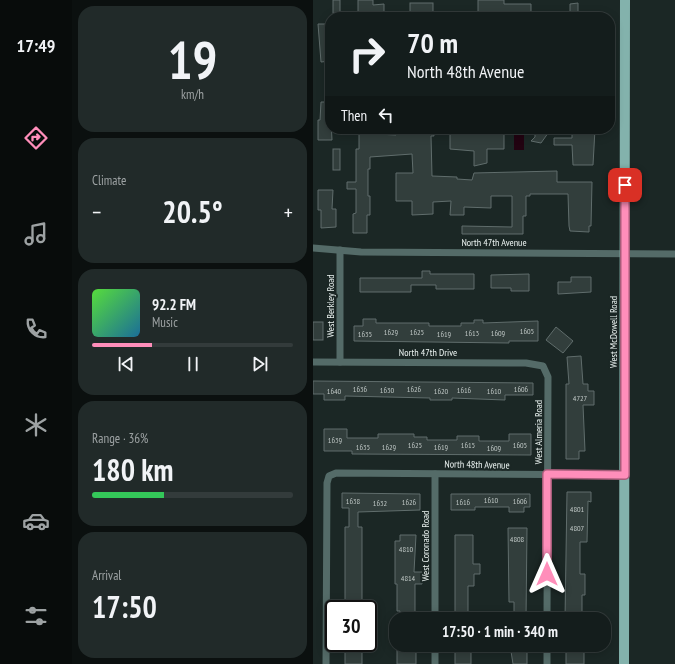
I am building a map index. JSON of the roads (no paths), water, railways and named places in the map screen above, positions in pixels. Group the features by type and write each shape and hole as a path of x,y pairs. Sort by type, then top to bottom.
{"main road":[{"name":"West McDowell Road","path":"625,0 625,664"}],"street":[{"name":"North 47th Avenue","path":"313,248 361,252 675,254"},
{"name":"West Berkley Road","path":"340,250 340,362"},
{"name":"North 47th Drive","path":"313,362 526,363 543,366"},
{"name":"West Almeria Road","path":"543,366 548,377 547,612"},
{"name":"North 48th Avenue","path":"326,664 327,483 329,476 336,473 625,475"},
{"name":"West Coronado Road","path":"435,474 435,612"},
{"path":"435,652 435,664"},
{"path":"547,652 547,664"}]}
